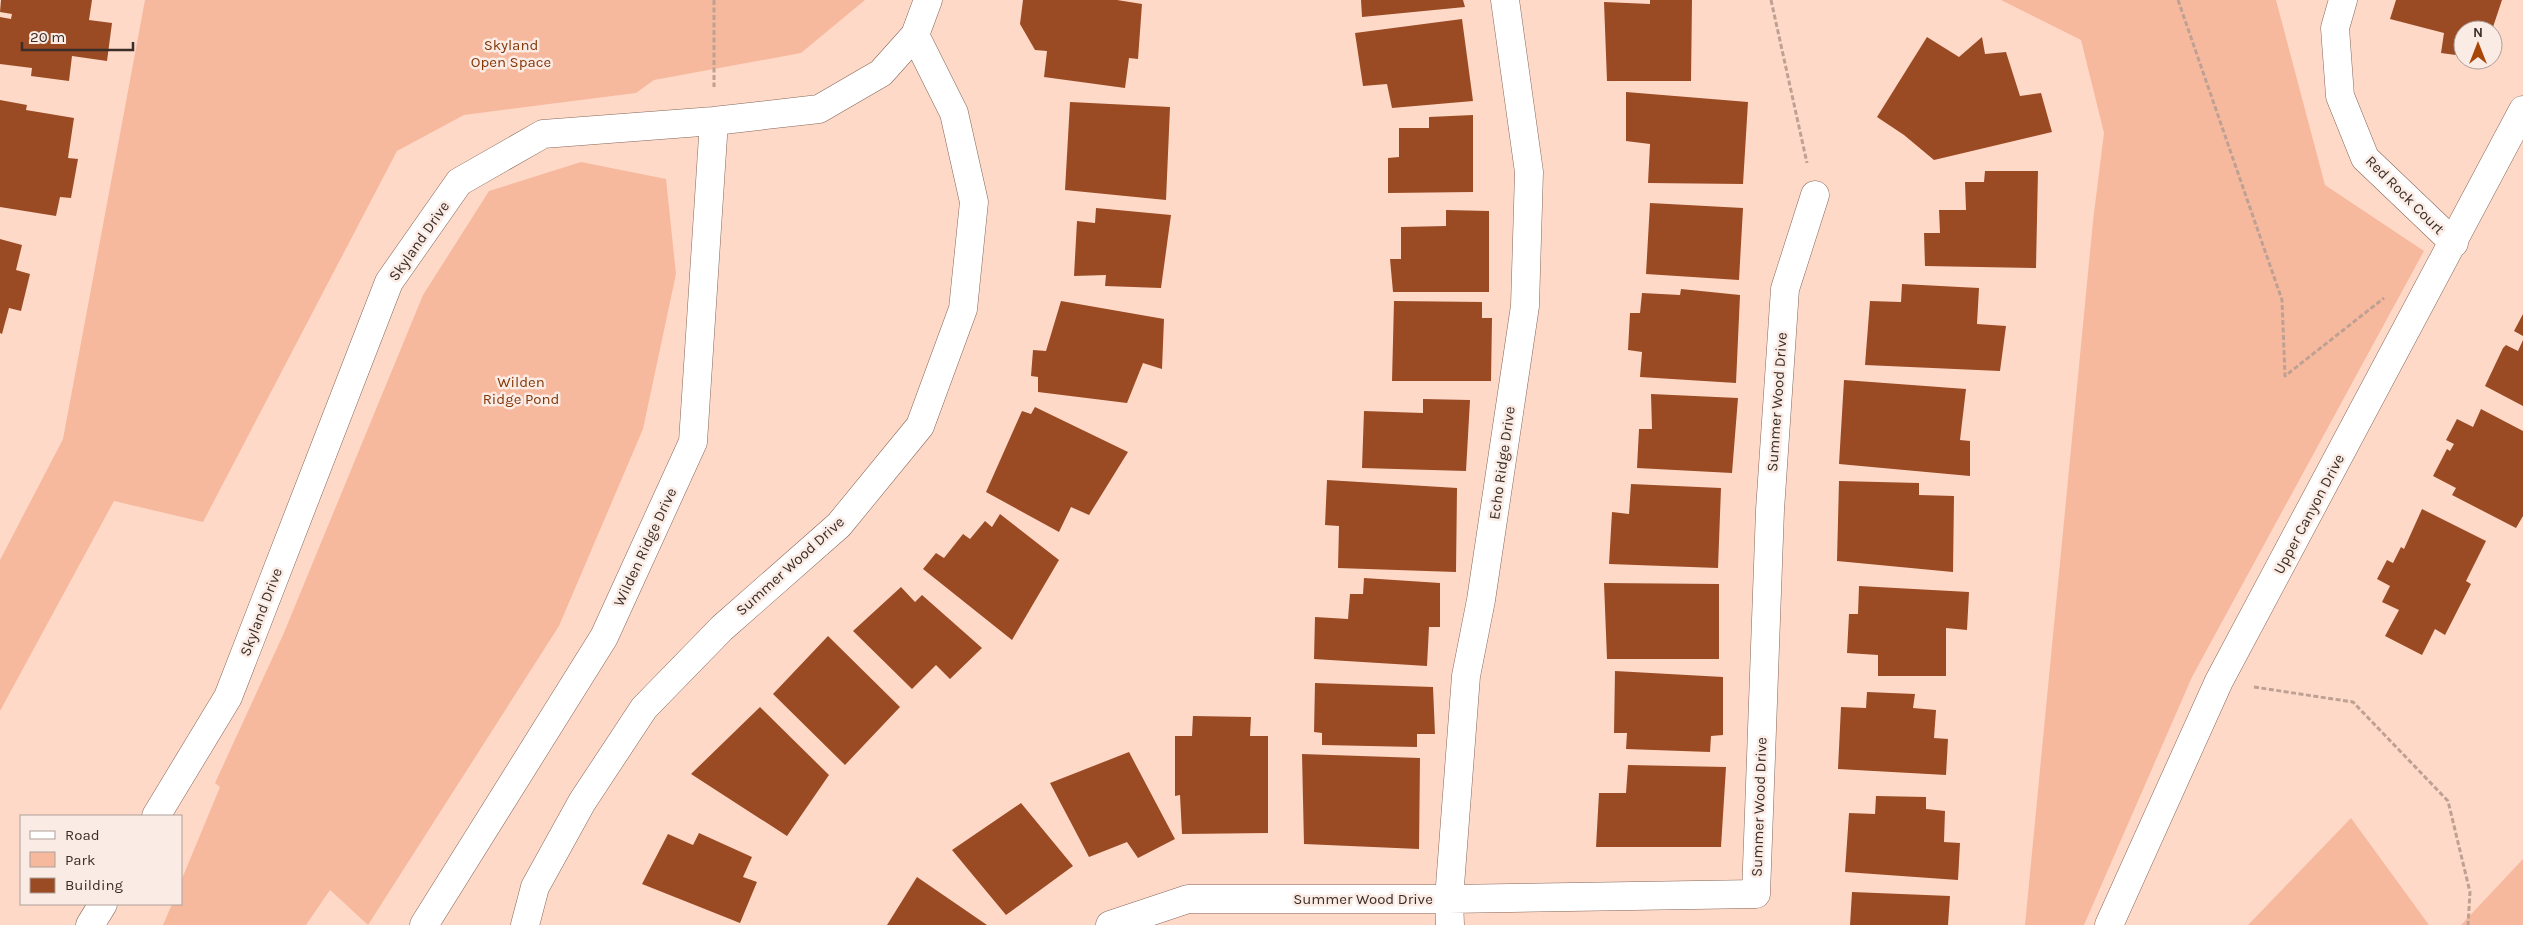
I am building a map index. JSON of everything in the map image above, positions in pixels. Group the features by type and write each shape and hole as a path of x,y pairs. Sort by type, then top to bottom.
{"street":[{"name":"Skyland Drive","path":"157,815 228,697 389,282 459,182 543,134 714,121 819,109 882,72 915,35 928,0"},
{"name":"Echo Ridge Drive","path":"1449,912 1466,676 1483,591 1526,306 1529,172 1505,0"},
{"name":"Red Rock Court","path":"2343,0 2335,28 2340,96 2365,158 2454,242"},
{"name":"Summer Wood Drive","path":"525,925 535,887 582,802 644,708 722,628 839,525 920,426 963,309 974,202 954,114 915,35"},
{"name":"Upper Canyon Drive","path":"2109,925 2219,681 2523,110"},
{"name":"Wilden Ridge Drive","path":"424,925 604,637 693,442 714,121"},
{"name":"Summer Wood Drive","path":"1110,925 1188,900 1449,912 1756,894 1770,510 1785,289 1815,195"},
{"path":"90,925 102,905"}],"path":[{"path":"714,0 714,121"},
{"path":"1771,0 1815,195"},
{"path":"2178,0 2282,300 2285,376 2385,297"},
{"path":"2219,681 2353,702 2448,801 2470,892 2468,925"}],"green space":[{"name":"Skyland Open Space","path":"145,0 865,0 801,53 654,80 636,93 464,115 397,151 203,522 114,501 0,711 0,560 63,439"},
{"path":"2001,0 2276,0 2325,185 2424,251 2192,677 2084,925 2025,925 2093,221 2104,133 2081,40"},
{"name":"Wilden Ridge Pond","path":"581,162 666,179 676,274 643,429 559,626 368,925 330,890 306,925 163,925 172,905 182,905 182,879 220,787 215,783 283,635 423,295 489,191"},
{"path":"2351,818 2429,925 2248,925"},
{"path":"2523,859 2523,925 2461,925"}],"building":[{"path":"1,0 92,0 89,20 112,23 107,61 72,56 69,81 31,76 32,68 0,64 0,17 11,19 12,14 0,12"},
{"path":"1023,0 1117,0 1142,4 1138,59 1129,58 1125,88 1044,77 1047,51 1035,50 1020,24"},
{"path":"1361,0 1463,0 1465,7 1362,17"},
{"path":"1650,0 1692,0 1691,81 1607,81 1604,2 1650,4"},
{"path":"2396,0 2502,0 2495,20 2453,20 2453,55 2441,53 2444,33 2390,19"},
{"path":"1462,19 1473,101 1392,108 1387,84 1363,86 1355,33"},
{"path":"1927,37 1959,57 1982,37 1985,54 2006,52 2020,96 2041,93 2052,132 1934,160 1904,135 1877,117"},
{"path":"1626,92 1748,102 1743,184 1648,183 1650,144 1626,141"},
{"path":"0,100 27,105 26,110 74,118 68,158 78,159 71,198 60,197 56,216 0,207"},
{"path":"1070,102 1170,107 1166,200 1065,190"},
{"path":"1473,115 1473,192 1388,193 1388,158 1399,157 1399,128 1429,128 1429,117"},
{"path":"1985,171 2038,171 2036,268 1925,266 1924,233 1940,233 1939,210 1966,210 1965,182 1984,182"},
{"path":"1650,203 1743,208 1739,280 1646,274"},
{"path":"1096,208 1171,215 1161,288 1105,286 1106,275 1074,276 1077,221 1095,223"},
{"path":"1446,210 1489,211 1489,292 1393,292 1390,259 1401,259 1401,227 1446,226"},
{"path":"0,239 22,245 16,270 30,274 21,311 9,308 2,334 0,333"},
{"path":"1902,284 1979,288 1977,324 2006,326 2000,371 1865,365 1870,301 1901,302"},
{"path":"1681,289 1740,295 1736,383 1640,377 1642,352 1628,350 1630,313 1640,313 1642,293 1680,295"},
{"path":"1061,301 1164,319 1162,369 1143,363 1127,403 1038,392 1038,377 1031,376 1033,350 1046,351"},
{"path":"1394,301 1482,302 1482,318 1492,318 1491,381 1392,381"},
{"path":"2523,314 2523,336 2514,331"},
{"path":"2523,340 2523,406 2485,386 2503,348 2506,345 2518,351"},
{"path":"1844,380 1966,389 1960,440 1970,441 1970,476 1839,464"},
{"path":"1651,394 1738,398 1732,473 1637,468 1639,429 1652,429"},
{"path":"1423,399 1470,400 1466,471 1362,468 1364,411 1423,413"},
{"path":"1035,407 1128,452 1089,515 1071,507 1059,532 986,492 1022,411 1031,414"},
{"path":"2481,409 2523,431 2523,516 2516,528 2452,495 2456,488 2433,476 2447,449 2450,451 2454,444 2446,440 2457,419 2473,427"},
{"path":"1327,480 1457,488 1456,572 1338,568 1339,526 1325,525"},
{"path":"1839,481 1919,483 1919,495 1954,496 1953,572 1837,561"},
{"path":"1631,484 1721,488 1718,568 1609,564 1612,512 1629,514"},
{"path":"2422,509 2486,541 2466,581 2471,584 2445,635 2435,629 2422,655 2385,636 2399,610 2382,602 2390,586 2377,579 2387,560 2393,563 2401,547 2404,549"},
{"path":"1000,514 1059,560 1012,640 923,569 936,553 944,558 963,534 970,539 985,521 992,527"},
{"path":"1364,578 1440,583 1440,627 1429,627 1427,666 1314,659 1315,617 1348,619 1350,594 1363,594"},
{"path":"1604,583 1719,584 1719,659 1607,659"},
{"path":"1859,586 1969,592 1967,630 1946,628 1946,676 1878,676 1878,655 1847,653 1849,614 1858,614"},
{"path":"901,587 915,602 922,595 982,648 950,679 936,665 912,689 853,631"},
{"path":"828,636 900,707 845,765 773,694"},
{"path":"1615,671 1723,677 1723,735 1711,736 1710,752 1626,749 1627,733 1614,733"},
{"path":"1315,683 1433,687 1435,734 1417,734 1417,747 1322,745 1322,733 1314,732"},
{"path":"1867,692 1915,694 1913,708 1936,710 1934,738 1948,739 1946,775 1838,769 1841,707 1866,708"},
{"path":"760,707 829,775 787,836 691,774"},
{"path":"1193,716 1251,717 1250,736 1268,736 1268,833 1182,834 1180,795 1175,796 1175,736 1192,736"},
{"path":"1129,752 1175,839 1138,858 1127,842 1089,857 1050,783"},
{"path":"1302,754 1420,758 1419,849 1304,844"},
{"path":"1628,765 1726,767 1721,847 1596,847 1599,793 1626,793"},
{"path":"1876,796 1926,797 1926,809 1945,811 1944,842 1960,843 1958,880 1845,872 1849,813 1875,814"},
{"path":"1021,803 1073,866 1006,915 952,850"},
{"path":"699,833 752,857 743,877 757,882 740,923 642,884 668,834 693,845"},
{"path":"917,877 987,925 887,925"},
{"path":"1852,892 1950,896 1948,925 1850,925"}]}
